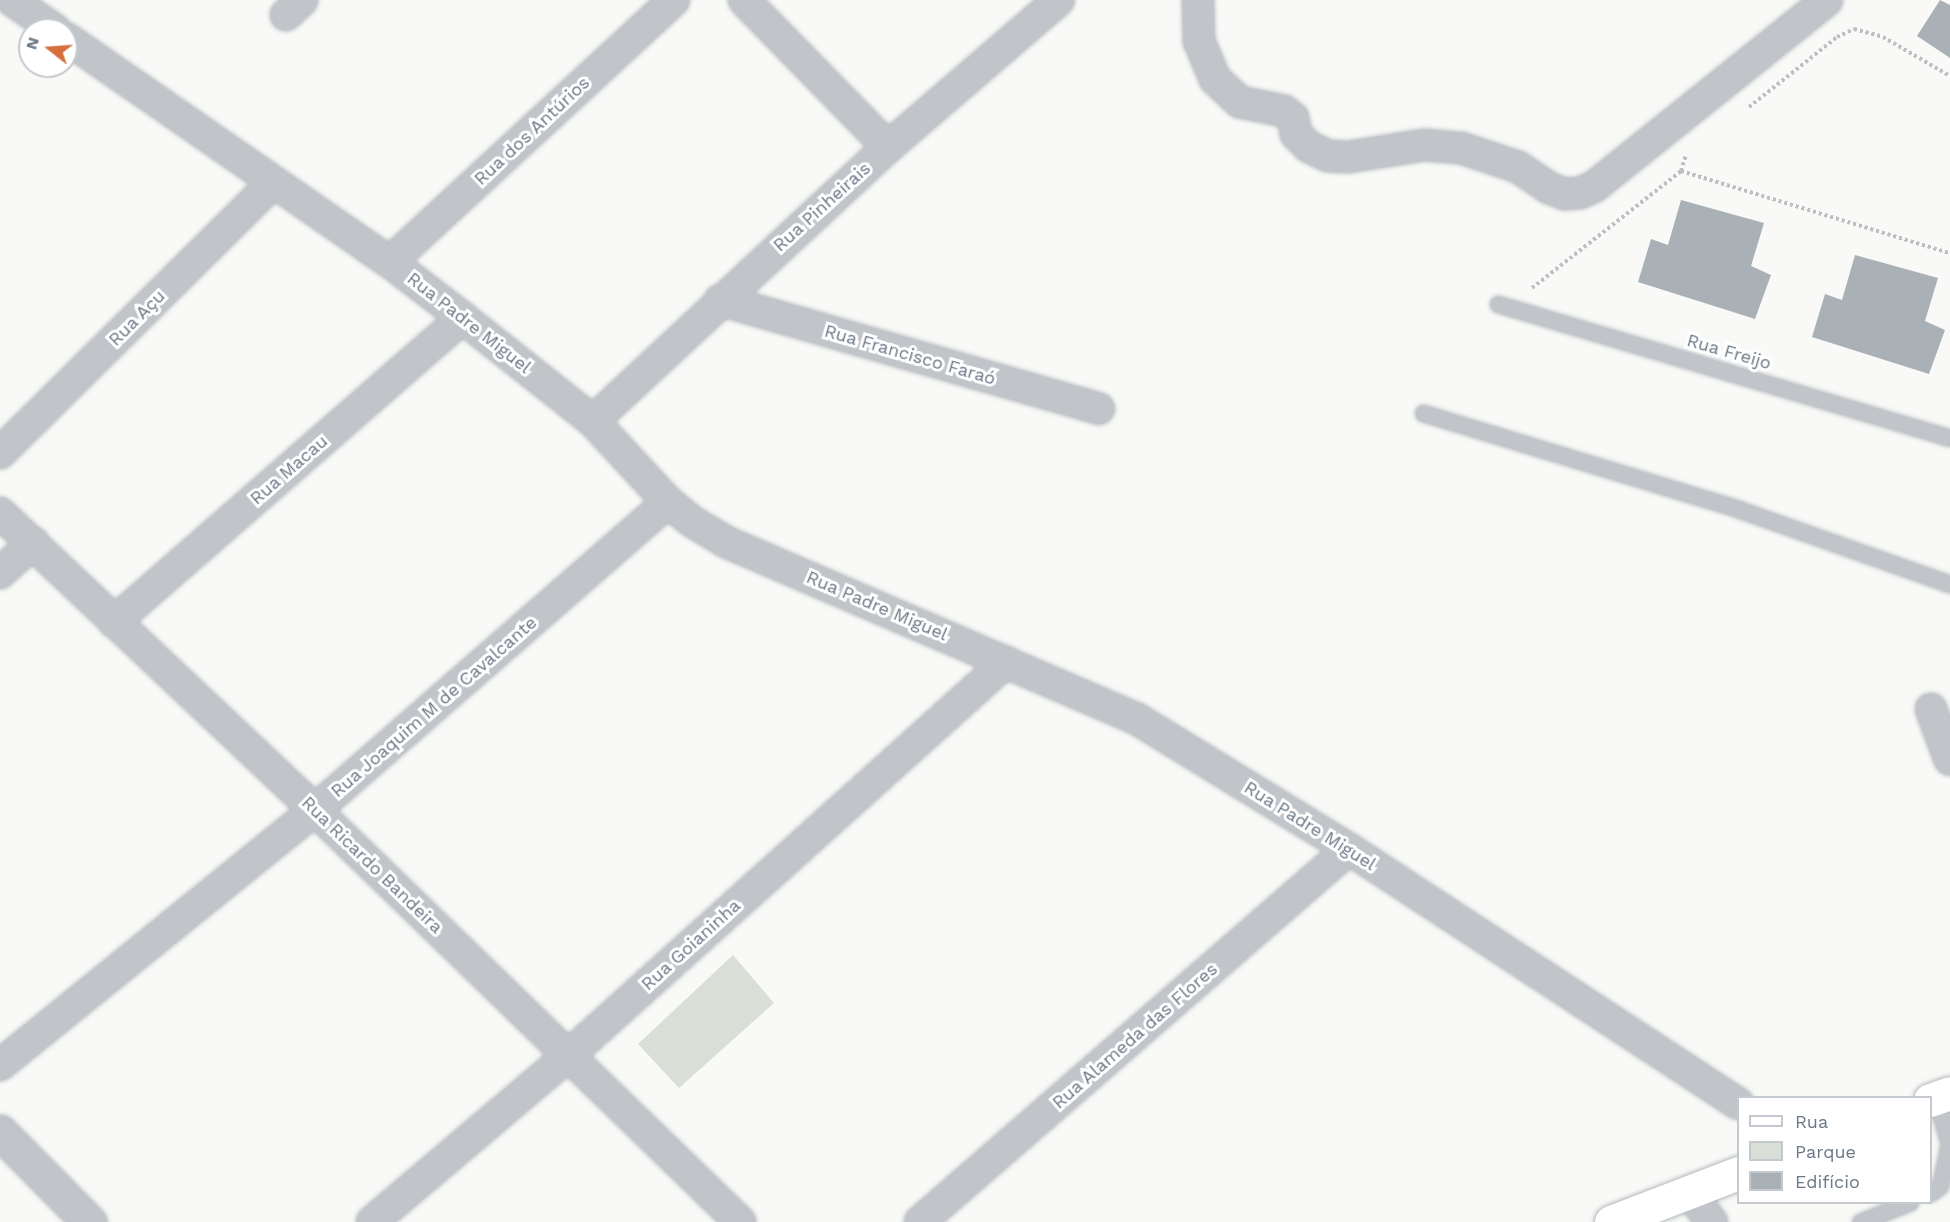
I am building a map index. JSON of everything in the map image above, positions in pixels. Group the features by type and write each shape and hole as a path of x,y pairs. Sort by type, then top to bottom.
{"main road":[{"path":"1611,1222 1737,1173"}],"street":[{"path":"12,0 38,18"},
{"name":"Rua dos Antúrios","path":"390,262 674,0"},
{"path":"744,0 888,147"},
{"name":"Rua Pinheirais","path":"593,421 720,300 888,147 1059,0"},
{"path":"1198,0 1198,41 1215,79 1240,102 1284,111 1293,118 1296,134 1309,147 1328,156 1348,157 1425,145 1461,147 1518,166 1549,188 1565,194 1580,193 1595,186 1827,0"},
{"name":"Rua Padre Miguel","path":"78,46 390,262 593,421 668,502 726,542 1137,719 1349,849 1737,1103"},
{"name":"Rua Açu","path":"0,453 274,182"},
{"name":"Rua Francisco Faraó","path":"720,300 1099,409"},
{"name":"Rua Macau","path":"114,622 463,318"},
{"name":"Rua Joaquim M de Cavalcante","path":"0,1065 315,810 668,502"},
{"name":"Rua Ricardo Bandeira","path":"0,513 315,810 740,1222"},
{"path":"0,573 33,543"},
{"name":"Rua Goianinha","path":"372,1222 569,1055 1006,662"},
{"path":"1931,709 1950,760"},
{"name":"Rua Alameda das Flores","path":"920,1222 1349,849"},
{"path":"0,1132 89,1222"},
{"path":"1689,1192 1712,1222"}],"lane":[{"name":"Rua Freijo","path":"1503,306 1950,438"},
{"path":"1423,413 1738,509 1950,584"},
{"path":"1932,1191 1940,1186 1949,1144 1939,1097"},
{"path":"1860,1222 1907,1204"}],"path":[{"path":"1747,109 1837,37 1854,29 1883,37 1950,76"},
{"path":"1503,306 1681,171 1684,157 1693,150"},
{"path":"1681,171 1950,253"}],"green space":[{"path":"733,955 774,1003 679,1088 638,1044"}],"building":[{"path":"1940,0 1950,5 1950,58 1917,36"},
{"path":"1681,200 1764,223 1751,266 1771,275 1755,319 1638,282 1651,239 1668,245"},
{"path":"1855,255 1938,278 1925,321 1945,330 1929,374 1812,337 1825,294 1842,300"}]}
